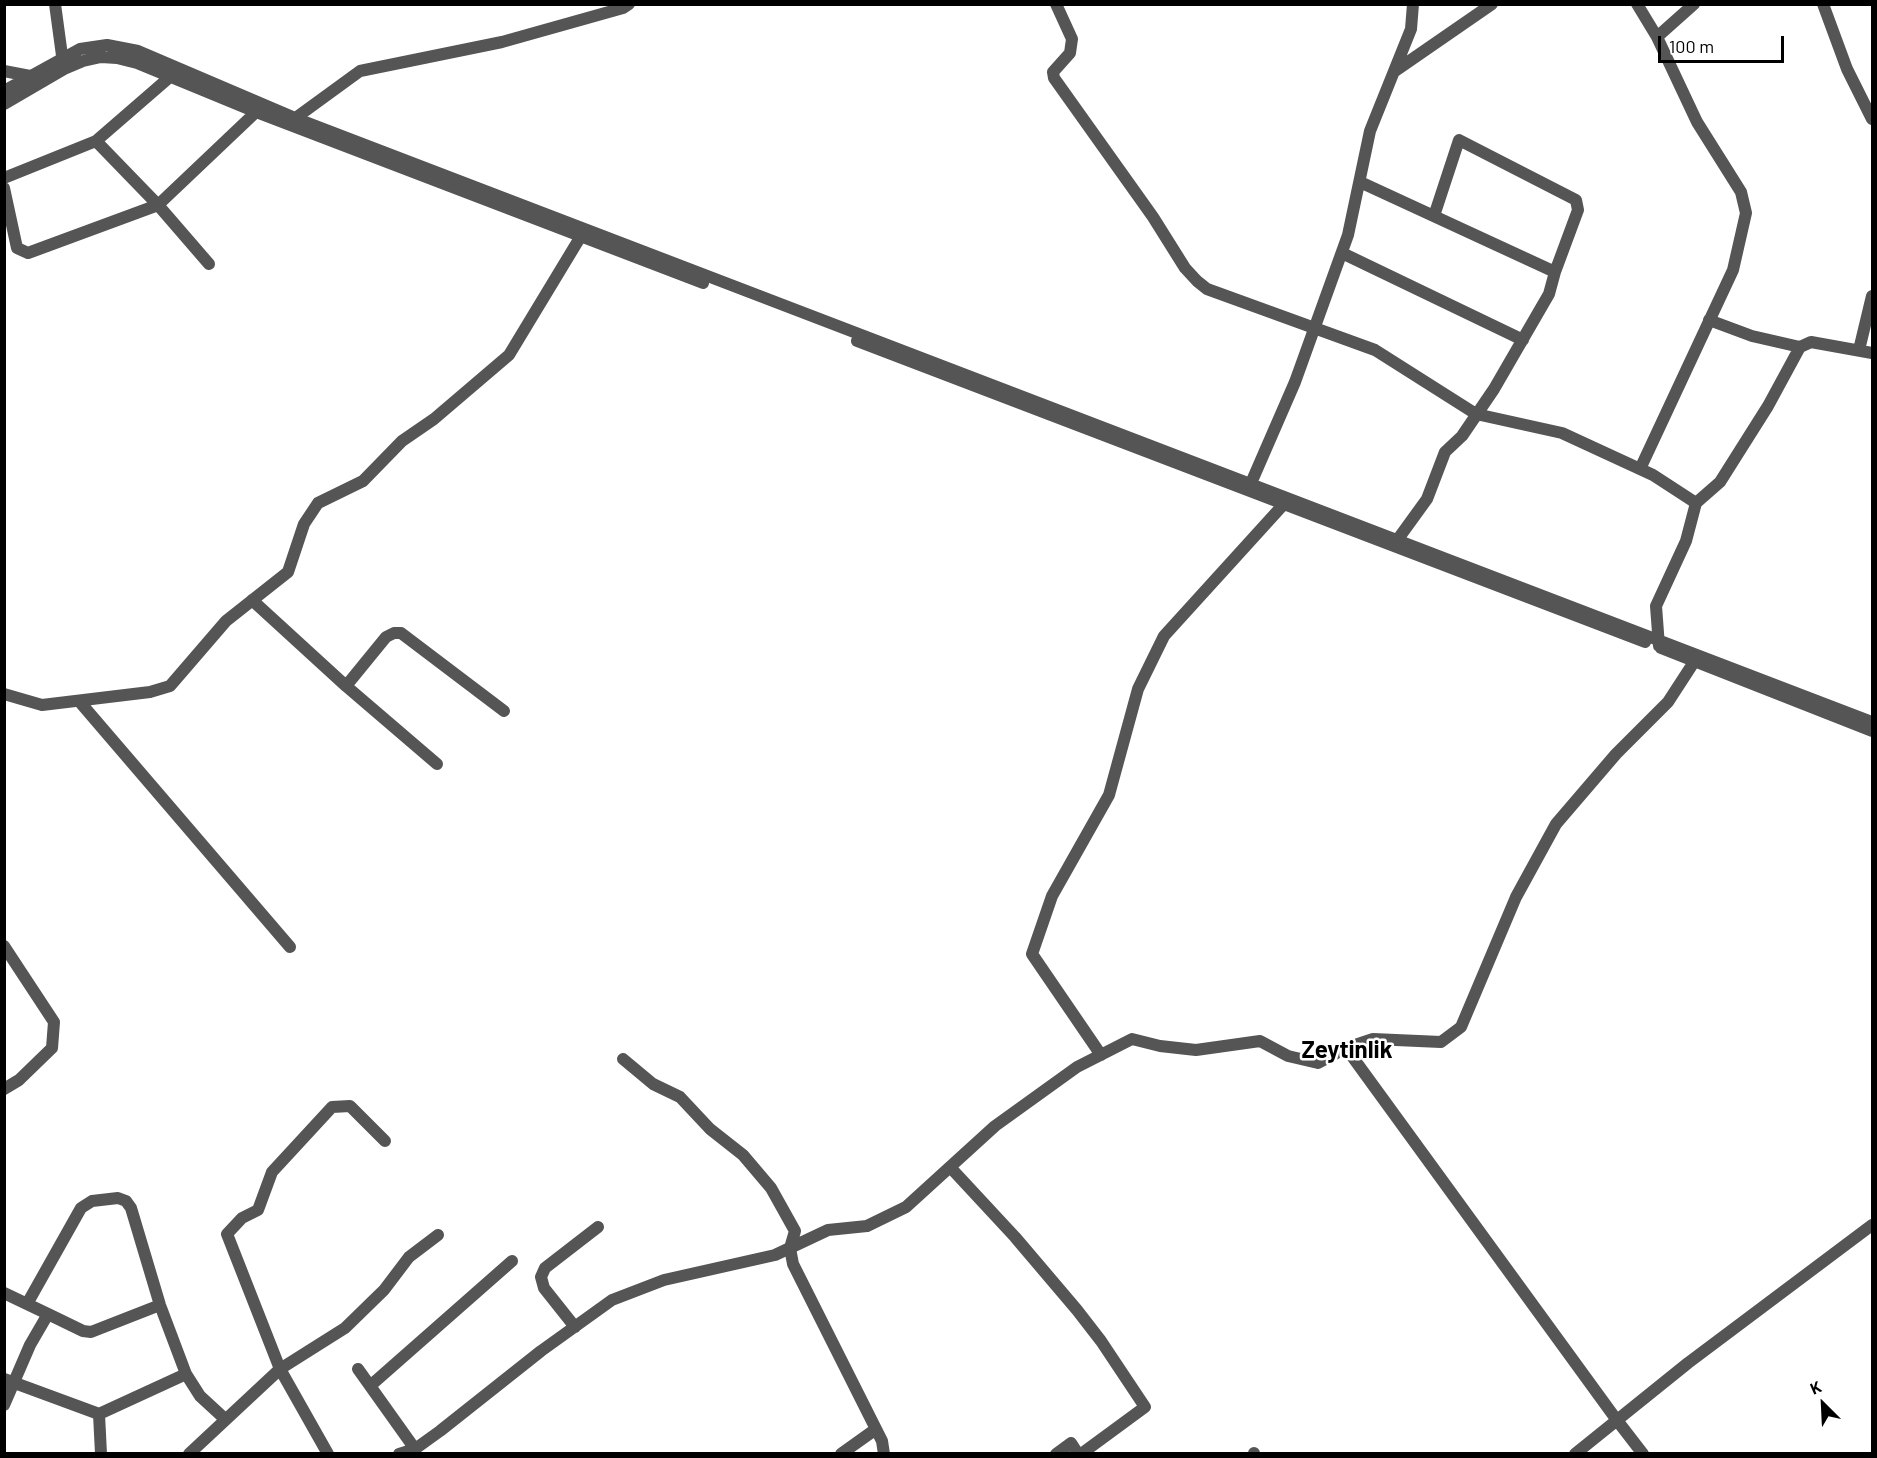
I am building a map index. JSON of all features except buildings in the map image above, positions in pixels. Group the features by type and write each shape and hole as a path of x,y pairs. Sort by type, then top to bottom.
{"street":[{"path":"55,4 63,63"},
{"path":"291,121 360,71 502,42 622,8 629,4"},
{"path":"1056,4 1072,39 1070,53 1053,72 1054,78 1153,217 1185,267 1207,289 1375,350 1476,414 1562,433 1653,474 1696,503"},
{"path":"1250,487 1295,382 1342,253 1370,131 1411,29 1413,4"},
{"path":"1394,72 1492,4"},
{"path":"1637,4 1657,37 1697,122 1741,192 1745,206 1745,220 1733,270 1640,469"},
{"path":"1657,37 1694,4"},
{"path":"1823,4 1847,69 1872,119"},
{"path":"4,104 80,49 94,46 118,46 138,51 291,121 581,236 1250,487 1398,538 1659,643 1694,662 1872,731"},
{"path":"4,91 30,76 63,63 117,58 137,63 256,112 291,121 1250,487 1283,505 1872,722"},
{"path":"4,71 30,76"},
{"path":"4,178 96,141 171,76"},
{"path":"4,188 17,248 28,253 158,205 256,112"},
{"path":"1398,538 1427,499 1445,453 1462,436 1494,389 1549,294 1578,210 1576,200 1459,140 1434,216"},
{"path":"96,141 158,205 208,264"},
{"path":"1360,182 1555,272"},
{"path":"4,694 42,705 150,692 170,686 226,621 288,572 304,524 318,503 363,481 402,441 434,419 509,355 581,236"},
{"path":"1342,253 1523,340"},
{"path":"1859,350 1872,296"},
{"path":"1709,321 1752,336 1800,346 1811,342 1872,353"},
{"path":"1659,643 1656,606 1686,541 1696,503 1720,482 1767,406 1800,346"},
{"path":"1101,1055 1032,954 1052,896 1109,795 1138,689 1164,636 1283,505"},
{"path":"252,600 346,686 437,764"},
{"path":"346,686 386,637 394,633 401,633 504,711"},
{"path":"399,1454 415,1449 612,1300 664,1280 775,1255 828,1230 867,1226 906,1207 995,1126 1077,1067 1132,1039 1160,1046 1196,1050 1260,1041 1288,1056 1318,1063 1346,1048 1373,1039 1441,1042 1461,1027 1516,897 1556,824 1616,754 1668,702 1694,662"},
{"path":"79,701 290,947"},
{"path":"4,946 54,1022 52,1048 19,1080 4,1089"},
{"path":"1346,1048 1643,1454"},
{"path":"623,1059 653,1084 680,1097 710,1129 743,1155 771,1188 795,1231 790,1248 793,1264 882,1441 885,1454"},
{"path":"328,1454 280,1369 227,1234 242,1218 258,1210 272,1173 332,1107 350,1106 385,1141"},
{"path":"950,1167 1015,1237 1077,1310 1101,1341 1145,1407 1080,1454 1071,1443 1056,1454"},
{"path":"27,1304 81,1208 92,1201 118,1198 126,1201 131,1208 160,1305 186,1374 200,1396 225,1419"},
{"path":"1575,1454 1616,1419 1872,1225"},
{"path":"574,1327 544,1288 541,1277 545,1268 598,1227"},
{"path":"189,1454 280,1369 345,1328 384,1290 409,1257 438,1235"},
{"path":"370,1386 512,1261"},
{"path":"4,1293 83,1331 91,1332 160,1305"},
{"path":"4,1405 8,1381 48,1314"},
{"path":"358,1369 415,1449"},
{"path":"8,1381 99,1414 186,1374"},
{"path":"99,1414 101,1454"},
{"path":"841,1454 876,1430"}],"district":[{"name":"Zeytinlik","path":"1347,1050"}]}
